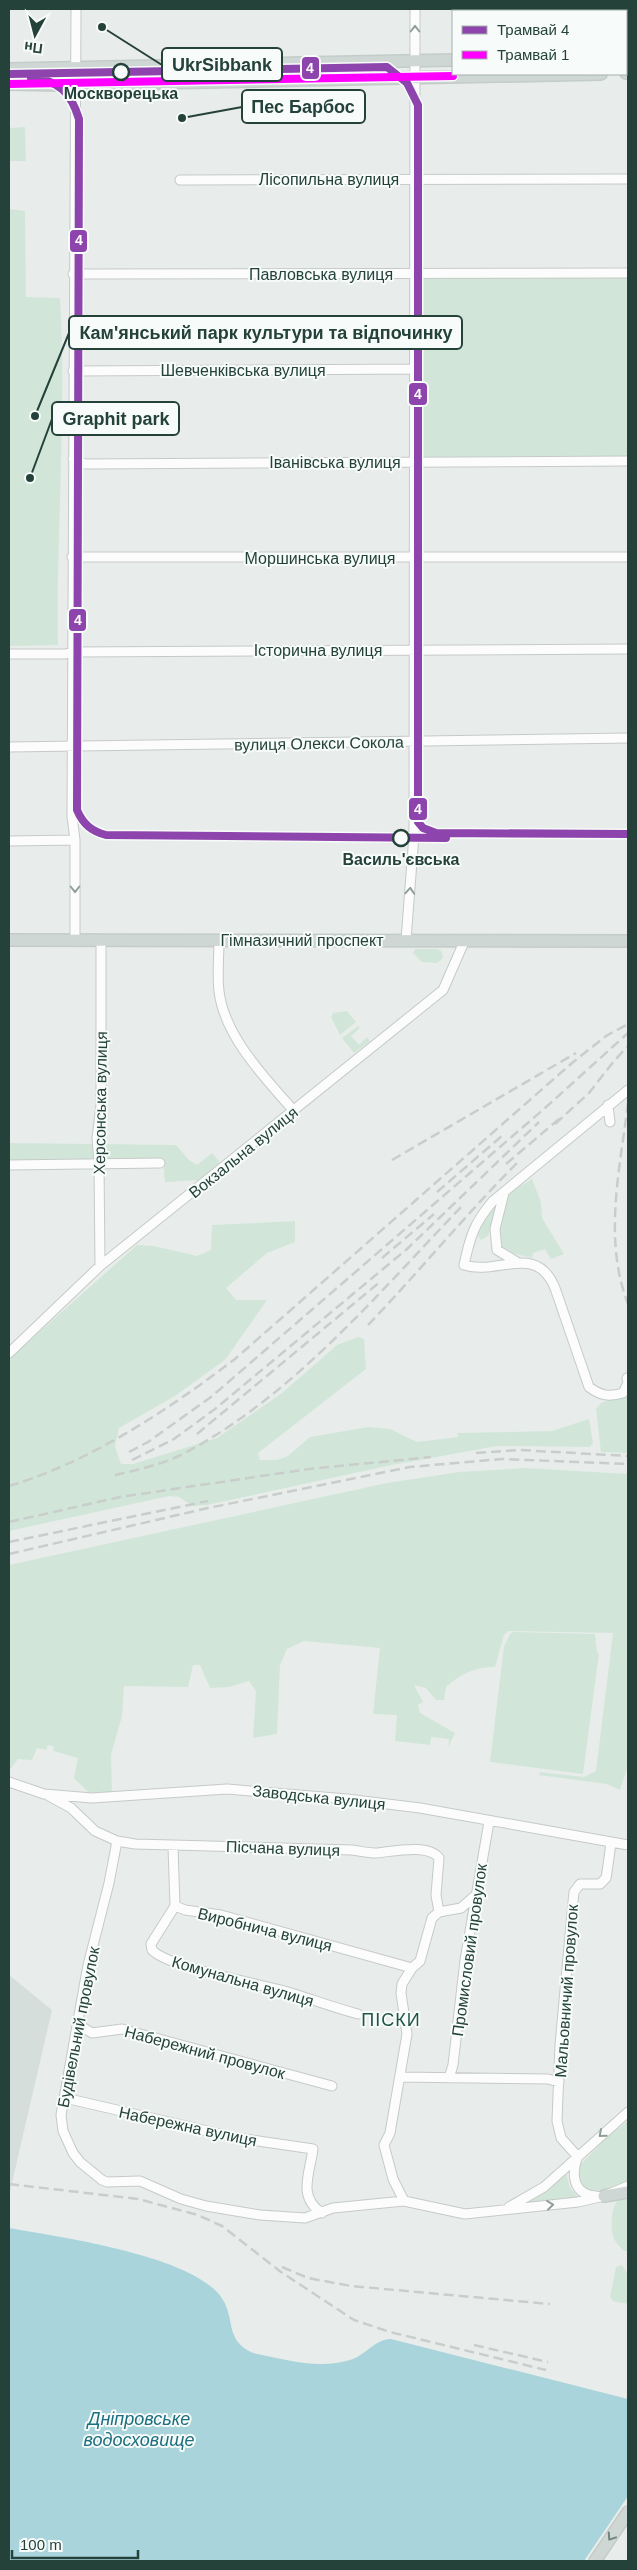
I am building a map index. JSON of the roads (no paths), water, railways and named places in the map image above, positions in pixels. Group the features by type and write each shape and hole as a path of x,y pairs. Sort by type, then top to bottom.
{"main road":[{"path":"9,69 452,60"},
{"path":"9,84 77,85 554,75"},
{"name":"Гімназичний проспект","path":"595,940 628,932"},
{"name":"Гімназичний проспект","path":"9,940 628,941"},
{"path":"604,2196 628,2192"},
{"path":"595,2561 628,2512"}],"street":[{"path":"75,940 75,840 72,816 72,557 73,274 77,85 76,9"},
{"path":"406,940 414,835 413,369 415,9"},
{"name":"Лісопильна вулиця","path":"180,180 628,179"},
{"name":"Павловська вулиця","path":"73,274 628,272"},
{"name":"Шевченківська вулиця","path":"74,371 413,369"},
{"name":"Іванівська вулиця","path":"73,459 85,464 628,461"},
{"name":"Моршинська вулиця","path":"72,557 413,559 628,557"},
{"name":"Історична вулиця","path":"9,654 413,649 628,649"},
{"name":"вулиця Олекси Сокола","path":"9,747 628,738"},
{"path":"9,840 75,840"},
{"name":"Херсонська вулиця","path":"100,1266 97,1138 101,1105 101,940"},
{"path":"219,941 219,990 231,1025 252,1064 294,1111"},
{"name":"Вокзальна вулиця","path":"9,1353 100,1266 443,990 464,942"},
{"path":"627,1378 628,1383 623,1393 611,1397 598,1394 589,1387 555,1288 545,1266 517,1262 475,1269 464,1265 470,1236 479,1218 494,1200 628,1090"},
{"path":"608,1105 610,1122"},
{"path":"9,1166 160,1163"},
{"path":"504,1193 495,1229 497,1250 517,1262"},
{"name":"Заводська вулиця","path":"9,1782 44,1794 92,1798 227,1789 356,1800 420,1808 489,1822 628,1845"},
{"name":"Пісчана вулиця","path":"44,1794 71,1808 95,1831 117,1841 173,1847 205,1845 352,1850 375,1853 399,1849 432,1852 439,1858 436,1895 440,1912"},
{"name":"Промисловий провулок","path":"449,2078 453,2065 476,1895 489,1822"},
{"name":"Будівельний провулок","path":"117,1841 109,1883 88,1965 61,2115 63,2131 80,2162 102,2180 107,2182 140,2180 181,2199 228,2211 305,2218 333,2208 404,2201 465,2214 578,2202 604,2196 628,2186"},
{"name":"Мальовничий провулок","path":"578,2157 567,2147 557,2130 560,2045 574,1892 580,1884 597,1885 603,1882 607,1872 611,1843"},
{"name":"Виробнича вулиця","path":"173,1847 175,1906 185,1910 221,1915 412,1968"},
{"path":"404,2201 393,2179 384,2145 390,2133 407,2034 401,1993 405,1978 420,1961 432,1918 440,1912 460,1908 476,1895"},
{"name":"Комунальна вулиця","path":"175,1906 151,1944 152,1950 157,1955 178,1964 290,1993 358,2014"},
{"name":"Набережний провулок","path":"78,2025 92,2033 122,2028 332,2086"},
{"path":"400,2077 548,2079 560,2082"},
{"name":"Набережна вулиця","path":"65,2098 238,2138 312,2149 306,2196 311,2205 322,2213"},
{"path":"502,2210 544,2187 628,2112"},
{"path":"578,2157 574,2168 576,2184 581,2192 591,2196 604,2196"}],"water":[{"name":"Дніпровське водосховище","path":"9,2228 118,2249 148,2257 199,2278 216,2291 223,2300 237,2341 253,2353 313,2364 338,2363 355,2358 380,2342 391,2339 628,2399 628,2561 9,2561"}],"railway":[{"path":"9,1486 69,1463 127,1433 183,1397 235,1359 572,1063 606,1036 628,1024"},
{"path":"129,1452 148,1442 211,1397 545,1108 628,1033"},
{"path":"555,1124 589,1093 628,1046"},
{"path":"392,1160 576,1053"},
{"path":"628,1103 618,1178 615,1229 620,1279 628,1304"},
{"path":"506,1164 559,1119"},
{"path":"132,1460 174,1439 215,1409 407,1249 539,1122"},
{"path":"437,1192 503,1135"},
{"path":"368,1325 518,1162"},
{"path":"115,1475 173,1459 222,1431 260,1404 297,1374 332,1341 464,1204"},
{"path":"382,1258 434,1214"},
{"path":"197,1434 381,1281"},
{"path":"476,1453 520,1450 628,1456"},
{"path":"9,1522 120,1497 309,1469 431,1457"},
{"path":"9,1554 208,1508 410,1467 502,1459 628,1464"},
{"path":"9,1542 208,1501"},
{"path":"9,2184 138,2199 198,2215 222,2226 281,2272 354,2320 390,2332 546,2370"},
{"path":"282,2267 308,2278 351,2286 550,2304"},
{"path":"474,2345 548,2362"}],"tram line":[{"name":"4","path":"9,74 387,67 407,83 418,105 418,822 423,828 436,833 628,834"},
{"name":"1","path":"9,84 453,76"},
{"name":"4","path":"31,78 41,79 56,85 68,95 79,119 77,810 79,815 88,826 106,835 446,838"}],"place":[{"name":"UkrSibbank","path":"102,27"},
{"name":"Москворецька","path":"121,72"},
{"name":"Пес Барбос","path":"182,118"},
{"name":"Кам'янський парк культури та відпочинку","path":"35,416"},
{"name":"Graphit park","path":"30,478"},
{"name":"Василь'євська","path":"401,838"}],"district":[{"name":"ПІСКИ","path":"391,2020"}]}
